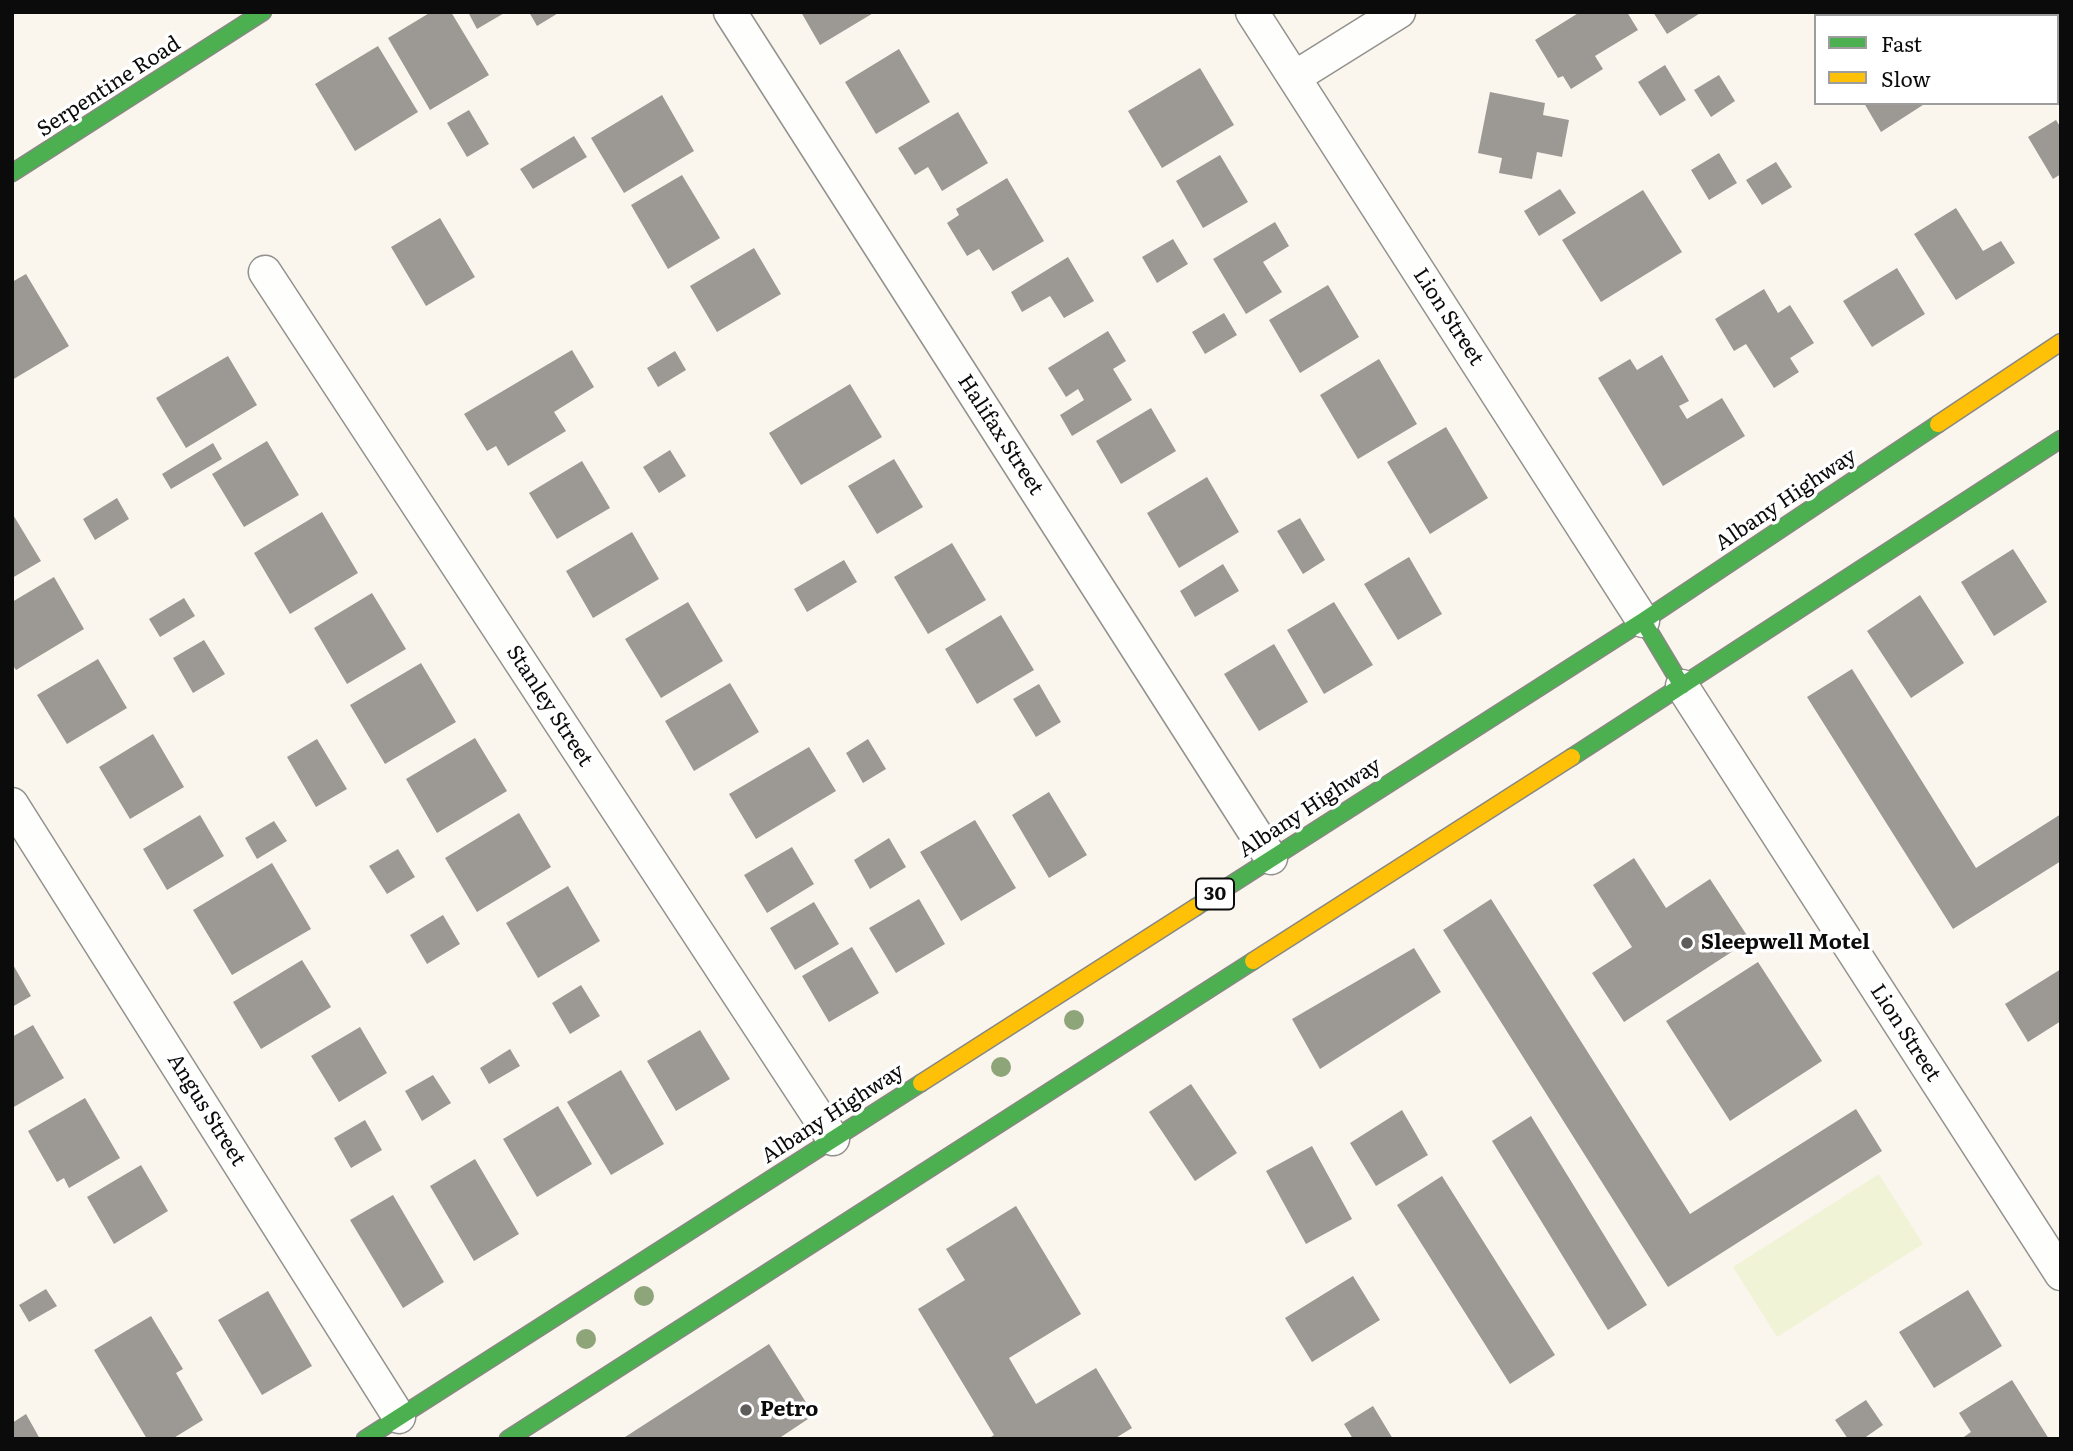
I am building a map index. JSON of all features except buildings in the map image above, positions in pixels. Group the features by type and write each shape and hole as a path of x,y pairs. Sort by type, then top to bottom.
{"main road":[{"name":"Serpentine Road","path":"12,173 263,12"},
{"name":"Albany Highway","path":"365,1439 1643,621 2061,342"},
{"path":"508,1439 1682,686 2061,439"},
{"path":"1643,621 1682,686"}],"street":[{"name":"Halifax Street","path":"730,12 1271,859"},
{"name":"Lion Street","path":"1252,12 1643,621"},
{"path":"1295,77 1399,12"},
{"name":"Stanley Street","path":"265,272 833,1139"},
{"name":"Lion Street","path":"1682,686 2061,1274"},
{"name":"Angus Street","path":"12,804 399,1417"}],"green space":[{"path":"1879,1174 1923,1244 1777,1337 1733,1267"}],"traffic: fast":[{"path":"12,173 263,12"},
{"path":"1196,907 1643,621 1938,424"},
{"path":"1572,757 2061,439"},
{"path":"1643,621 1682,686"},
{"path":"508,1439 1253,961"},
{"path":"365,1439 921,1083"}],"traffic: slow":[{"path":"1938,424 2061,342"},
{"path":"1253,961 1572,757"},
{"path":"921,1083 1196,907"}],"place":[{"name":"Sleepwell Motel","path":"1687,943"},
{"name":"Petro","path":"746,1410"}]}
